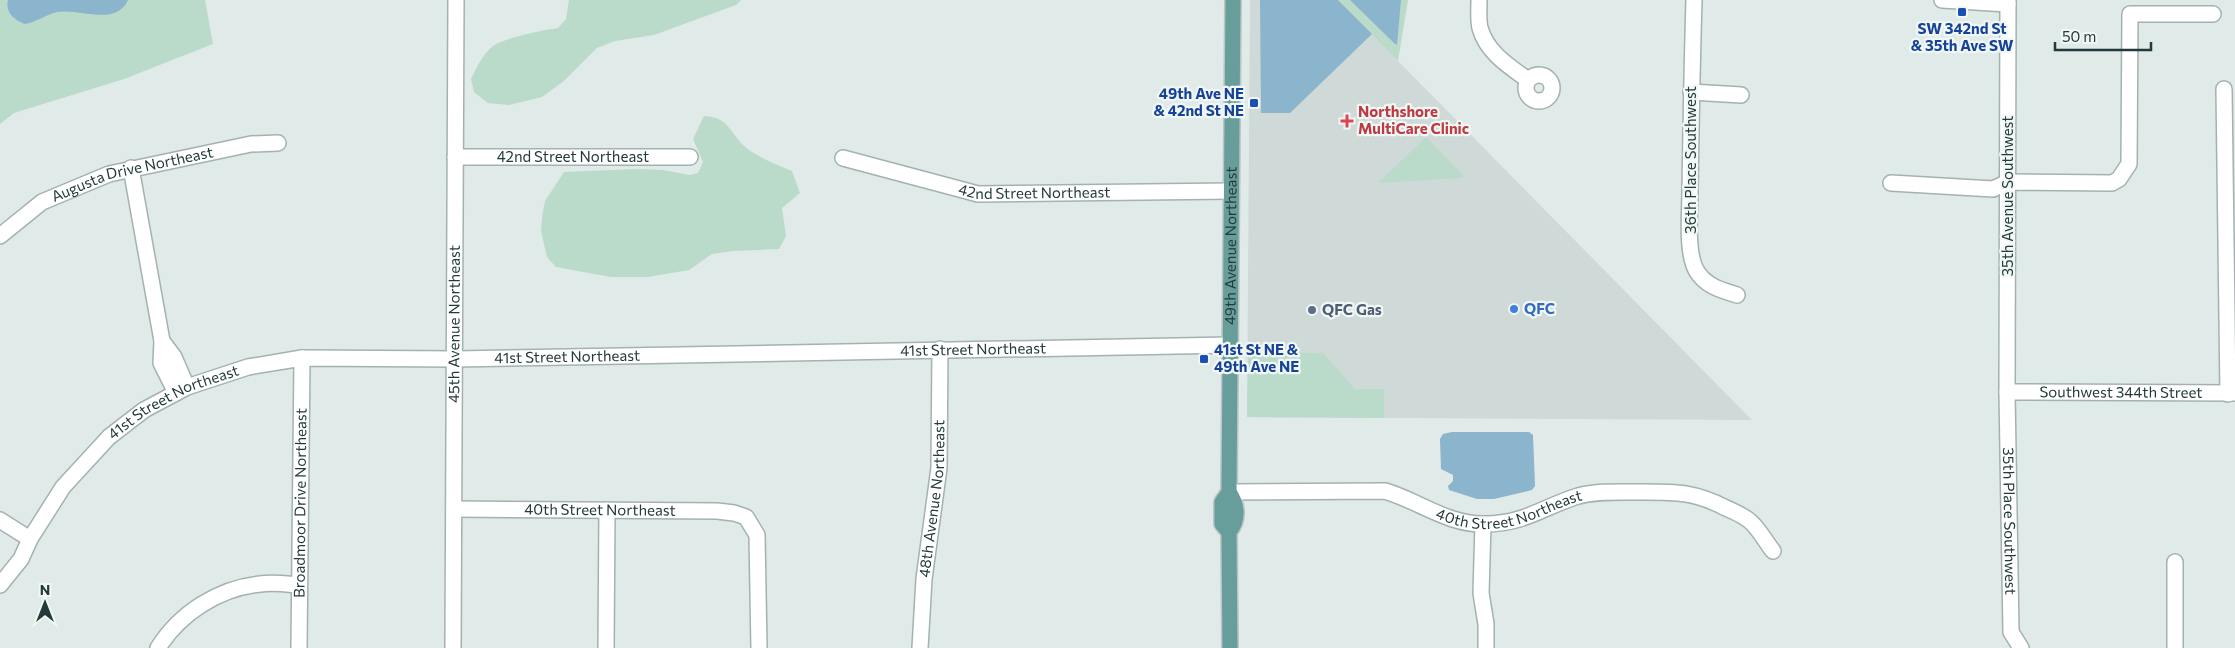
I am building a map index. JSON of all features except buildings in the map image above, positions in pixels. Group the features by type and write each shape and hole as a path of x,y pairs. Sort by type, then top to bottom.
{"main road":[{"name":"49th Avenue Northeast","path":"1230,648 1229,532 1236,524 1235,501 1229,492 1232,0"}],"street":[{"name":"45th Avenue Northeast","path":"453,648 456,359 456,0"},
{"path":"1480,0 1480,27 1489,47 1499,58 1528,80"},
{"name":"36th Place Southwest","path":"1694,0 1691,92 1690,231 1692,256 1696,269 1704,282 1737,295"},
{"path":"1942,0 2008,2"},
{"name":"35th Avenue Southwest","path":"2007,392 2008,2"},
{"path":"1891,183 1994,189 2008,182 2112,183 2124,172 2129,164 2130,14 2213,14"},
{"path":"2224,89 2232,394"},
{"path":"1691,92 1741,95"},
{"name":"Augusta Drive Northeast","path":"0,236 42,202 109,174 251,144 278,143"},
{"name":"42nd Street Northeast","path":"456,157 690,157"},
{"name":"42nd Street Northeast","path":"842,158 978,194 1231,191"},
{"path":"131,168 162,341 161,362 181,390"},
{"name":"41st Street Northeast","path":"0,585 21,559 30,539 63,487 108,436 144,410 181,390 234,370 302,358 456,359 1231,345"},
{"name":"48th Avenue Northeast","path":"920,648 924,579 939,468 940,349"},
{"name":"Broadmoor Drive Northeast","path":"298,648 302,358"},
{"name":"Southwest 344th Street","path":"2007,392 2232,394"},
{"name":"35th Place Southwest","path":"2007,392 2011,632 2021,648"},
{"name":"40th Street Northeast","path":"1229,492 1385,491 1459,522 1483,524 1505,524 1522,520 1560,502 1592,493 1682,492 1708,499 1739,514 1752,523 1773,551"},
{"name":"40th Street Northeast","path":"454,508 717,511 746,517 751,522 759,542 759,648"},
{"path":"606,648 608,510"},
{"path":"0,520 30,539"},
{"path":"1483,524 1480,593 1486,624 1486,648"},
{"path":"2174,562 2174,648"},
{"path":"158,648 172,630 197,608 231,590 261,584 299,585"}],"shaded area":[{"path":"1250,0 1338,0 1752,420 1247,417"}],"green space":[{"path":"0,0 205,0 213,44 124,79 14,113 0,124"},
{"path":"569,0 741,0 736,5 654,35 615,41 597,48 564,81 542,97 509,105 488,103 474,92 471,79 480,61 493,46 514,37 558,28 566,19"},
{"path":"1338,0 1408,0 1398,61"},
{"path":"704,116 720,120 730,128 749,150 792,171 800,193 782,208 786,236 779,249 712,254 689,270 648,277 611,277 556,267 547,257 541,231 542,217 545,201 564,172 637,169 663,170 690,175 698,173 703,162 693,139"},
{"path":"1426,137 1463,175 1463,178 1378,183"},
{"path":"1248,352 1323,353 1355,389 1384,389 1384,418 1247,417"}],"water":[{"path":"8,0 128,0 115,13 97,15 66,11 57,12 25,24 11,15 7,4"},
{"path":"1260,0 1338,0 1372,34 1290,113 1261,113"},
{"path":"1350,0 1401,0 1397,45 1394,43"},
{"path":"1452,432 1529,432 1533,435 1535,486 1532,490 1494,499 1477,499 1449,490 1448,486 1453,481 1453,475 1441,469 1440,439 1443,434"}],"place":[{"name":"SW 342nd St & 35th Ave SW","path":"1962,12"},
{"name":"49th Ave NE & 42nd St NE","path":"1254,103"},
{"name":"Northshore MultiCare Clinic","path":"1347,121"},
{"name":"QFC","path":"1514,309"},
{"name":"QFC Gas","path":"1312,310"},
{"name":"41st St NE & 49th Ave NE","path":"1204,359"}]}
